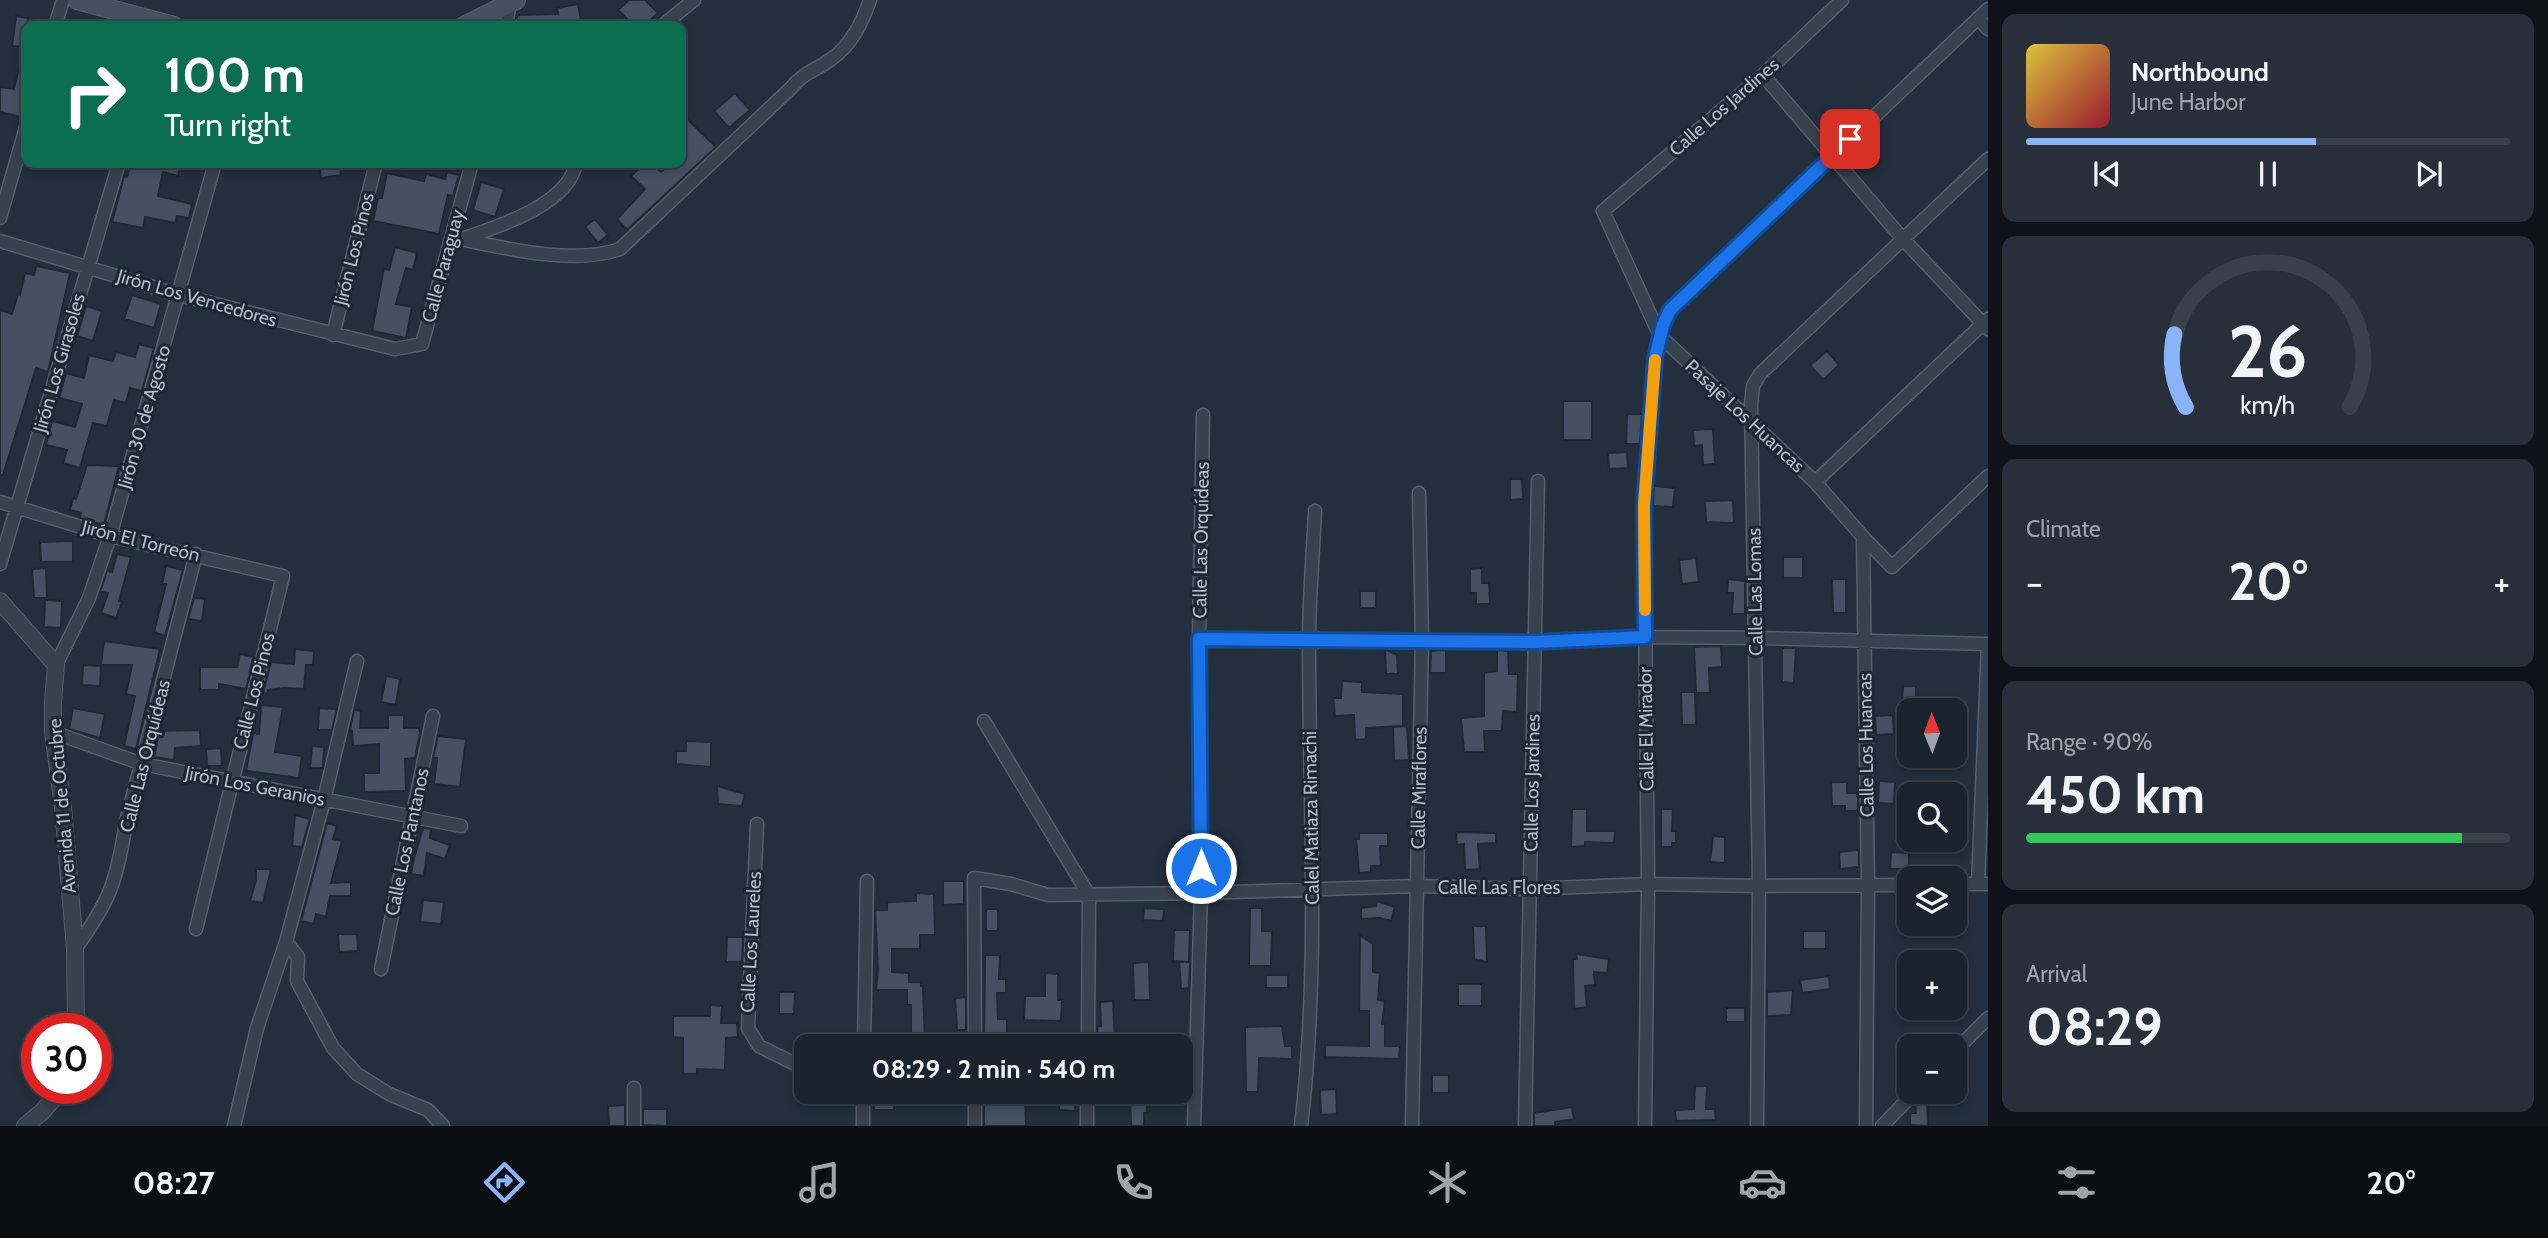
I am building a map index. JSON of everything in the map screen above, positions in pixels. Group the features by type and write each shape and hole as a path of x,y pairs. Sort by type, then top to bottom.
{"main road":[{"path":"77,0 145,21"},
{"path":"474,21 513,2"}],"street":[{"path":"57,21 63,0"},
{"path":"669,21 694,0"},
{"path":"456,238 567,255 607,254 620,249 790,89 802,74 817,68 842,51 862,22 870,0"},
{"name":"Calle Los Jardines","path":"1603,211 1763,75 1842,0"},
{"path":"507,21 513,2"},
{"name":"Calle El Mirador","path":"1645,1126 1648,884 1644,505 1655,358 1660,336 1670,310 1988,9"},
{"path":"1978,18 1988,29"},
{"path":"1763,75 1902,238 1986,324 1815,482"},
{"path":"0,218 21,144"},
{"path":"1731,404 1753,386 1760,374 1902,238 1988,159"},
{"name":"Jirón Los Girasoles","path":"0,564 118,168"},
{"name":"Jirón 30 de Agosto","path":"56,665 89,598 110,536 214,168"},
{"name":"Jirón Los Pinos","path":"333,335 375,168"},
{"name":"Calle Paraguay","path":"395,349 422,344 456,238 471,168"},
{"path":"456,238 502,225 534,210 562,189 575,168"},
{"name":"Pasaje Los Huancas","path":"1603,211 1660,336 1815,482 1863,537"},
{"name":"Jirón Los Vencedores","path":"0,241 179,295 395,349"},
{"name":"Calle Las Lomas","path":"1753,386 1751,423 1759,886 1757,1126"},
{"name":"Calle Las Orquídeas","path":"1194,1126 1201,893 1199,639 1203,415"},
{"path":"1863,537 1892,567 1988,476"},
{"name":"Calle Los Jardines","path":"1525,1126 1538,481"},
{"name":"Calle Miraflores","path":"1412,1126 1422,640 1419,493"},
{"name":"Jirón El Torreón","path":"0,502 110,536 283,576"},
{"name":"Calel Matiaza Rimachi","path":"1301,1126 1310,1019 1312,890 1309,640 1315,511"},
{"name":"Calle Los Huancas","path":"1863,537 1868,885 1866,1126"},
{"name":"Calle Las Orquídeas","path":"75,949 98,917 112,891 196,554"},
{"name":"Calle Los Pinos","path":"196,929 283,576"},
{"path":"0,601 56,665"},
{"path":"1199,639 1535,642 1645,637 1988,644 1983,884"},
{"path":"234,1126 257,1028 286,942 324,800 357,661"},
{"name":"Avenida 11 de Octubre","path":"56,665 53,732 63,807 75,949 76,1013"},
{"name":"Calle Los Pantanos","path":"381,969 433,716"},
{"path":"984,721 1089,895 1088,1034"},
{"name":"Jirón Los Geranios","path":"53,732 142,764 461,827"},
{"name":"Calle Los Laureles","path":"757,824 748,1028 759,1046 794,1064"},
{"name":"Calle Las Flores","path":"975,1034 974,877 1048,895 1417,886 1530,889 1648,884 1897,885"},
{"path":"864,1034 867,881"},
{"path":"286,942 298,957 296,981 333,1048 357,1074 389,1094 428,1110 443,1126"},
{"path":"1967,1039 1988,1018"},
{"path":"634,1088 634,1126"},
{"path":"25,1126 49,1104"},
{"path":"863,1104 863,1126"},
{"path":"975,1104 975,1126"},
{"path":"1087,1104 1087,1126"},
{"path":"1882,1126 1903,1104"}],"building":[{"path":"629,0 645,0 658,13 649,21 629,21 618,10"},
{"path":"578,4 581,21 516,21 517,15 558,14 557,8"},
{"path":"16,16 28,18 28,21 21,21 21,47 12,46"},
{"path":"21,60 21,117 0,112 0,87 14,89"},
{"path":"735,93 750,110 729,128 714,111"},
{"path":"686,118 716,147 627,230 617,219 645,189 631,176 640,168 657,168 661,172 665,168 686,168"},
{"path":"130,168 180,168 178,176 163,172 158,196 192,204 189,218 177,216 175,223 145,217 143,228 112,222 124,176 127,177"},
{"path":"320,168 340,168 341,175 321,178"},
{"path":"447,172 459,175 453,196 448,195 439,234 373,221 378,198 382,198 387,173 424,181 426,174 445,179"},
{"path":"481,182 504,189 495,217 473,210"},
{"path":"595,219 608,235 598,243 585,227"},
{"path":"395,247 417,253 413,270 406,268 396,304 412,307 406,338 372,331 384,268 389,270"},
{"path":"36,266 70,273 48,372 36,368 3,475 0,475 0,310 12,314 25,273 34,275"},
{"path":"132,295 161,304 154,328 124,319"},
{"path":"86,306 102,311 93,341 77,336"},
{"path":"139,344 154,348 142,391 130,388 126,403 114,400 107,426 93,423 80,468 63,463 67,450 46,445 52,421 75,427 82,404 59,398 66,373 84,378 89,355 113,361 116,352 135,357"},
{"path":"1827,351 1839,365 1823,380 1810,365"},
{"path":"1563,401 1592,401 1592,440 1563,440"},
{"path":"1627,414 1642,414 1640,444 1626,444"},
{"path":"1713,429 1715,464 1703,465 1702,445 1694,446 1693,430"},
{"path":"1627,452 1628,468 1609,469 1608,453"},
{"path":"87,465 119,466 104,525 80,518 81,513 70,510"},
{"path":"1510,479 1522,479 1523,499 1510,500"},
{"path":"1654,486 1675,488 1673,507 1653,506"},
{"path":"1733,500 1734,523 1706,522 1705,501"},
{"path":"73,541 73,562 41,562 40,542"},
{"path":"117,554 131,557 116,618 101,613 108,593 100,592 107,571 112,572"},
{"path":"1783,557 1803,557 1803,578 1783,578"},
{"path":"1696,558 1699,582 1682,584 1679,560"},
{"path":"166,566 183,570 165,636 154,632 166,584 162,584"},
{"path":"46,568 47,598 34,598 32,569"},
{"path":"1482,568 1482,583 1489,583 1490,604 1476,604 1476,593 1470,593 1470,569"},
{"path":"1728,579 1745,581 1745,614 1732,614 1733,593 1727,593"},
{"path":"1832,579 1846,579 1846,613 1833,613"},
{"path":"1360,591 1376,591 1376,608 1360,608"},
{"path":"194,598 205,599 202,621 188,619"},
{"path":"45,600 62,601 61,628 44,627"},
{"path":"104,641 160,649 136,749 124,746 135,696 126,694 132,665 101,665"},
{"path":"1721,646 1722,667 1709,668 1710,693 1696,693 1694,647"},
{"path":"1782,648 1796,648 1794,683 1782,682"},
{"path":"295,649 314,651 313,665 306,665 304,689 284,688 268,690 268,694 263,693 271,662 294,664"},
{"path":"1385,649 1397,655 1398,674 1386,674"},
{"path":"1446,650 1446,673 1430,673 1431,651"},
{"path":"1497,650 1508,651 1509,674 1518,674 1517,712 1503,711 1502,731 1484,731 1485,752 1464,752 1461,718 1484,716 1484,673 1497,671"},
{"path":"240,654 254,657 246,689 219,684 219,690 200,690 200,667 237,667"},
{"path":"83,665 101,666 100,686 82,685"},
{"path":"386,676 400,679 396,705 381,702"},
{"path":"1342,681 1362,682 1362,692 1403,694 1403,726 1366,728 1366,739 1355,740 1354,715 1335,716 1333,698 1341,698"},
{"path":"1903,686 1916,686 1916,698 1902,698"},
{"path":"1681,692 1695,692 1696,725 1682,725"},
{"path":"261,705 283,707 275,752 302,756 299,778 246,771 253,733 259,734"},
{"path":"73,708 105,714 100,738 69,729"},
{"path":"319,708 337,709 332,730 318,730"},
{"path":"354,710 361,711 360,728 388,728 388,715 404,715 404,728 419,728 415,758 405,759 406,791 364,792 364,773 379,773 379,744 353,746 350,730"},
{"path":"1893,715 1894,734 1876,735 1875,716"},
{"path":"1407,726 1409,760 1394,761 1393,727"},
{"path":"200,730 201,746 175,748 174,760 154,757 159,731"},
{"path":"438,736 466,739 460,787 434,784 437,758 433,758"},
{"path":"686,741 711,742 711,767 676,764 676,751 686,751"},
{"path":"312,746 324,747 323,768 310,768"},
{"path":"221,748 222,766 207,766 206,749"},
{"path":"1879,781 1895,782 1894,804 1878,803"},
{"path":"1831,782 1847,782 1847,793 1858,793 1858,811 1845,811 1845,806 1832,806"},
{"path":"717,786 745,794 742,806 718,804"},
{"path":"1572,809 1587,809 1587,831 1615,831 1614,843 1585,842 1585,846 1571,847"},
{"path":"1661,809 1673,809 1672,831 1676,831 1676,843 1672,843 1672,847 1661,847"},
{"path":"295,815 310,819 302,847 292,846"},
{"path":"327,823 337,826 333,839 342,841 331,883 351,882 351,896 330,896 326,917 316,914 314,924 301,921"},
{"path":"423,828 431,829 430,838 450,845 445,859 427,853 424,876 411,874"},
{"path":"1456,832 1496,833 1496,843 1478,844 1480,869 1465,870 1464,844 1457,845"},
{"path":"1359,833 1388,833 1388,846 1380,846 1381,866 1371,866 1371,872 1359,873 1356,839 1359,839"},
{"path":"1713,836 1725,837 1725,863 1710,862"},
{"path":"1859,850 1859,867 1840,869 1839,852"},
{"path":"1891,852 1909,853 1909,866 1890,869"},
{"path":"256,869 271,869 263,903 250,901"},
{"path":"943,881 964,881 964,904 943,905"},
{"path":"916,893 934,894 935,935 920,935 920,949 892,949 892,972 909,973 909,982 921,982 925,1034 911,1034 911,1005 907,1005 907,990 876,990 878,970 875,910 887,910 887,902 916,901"},
{"path":"423,900 444,902 441,924 420,922"},
{"path":"1377,901 1395,907 1391,921 1380,918 1361,919 1361,908 1376,906"},
{"path":"1144,908 1164,909 1163,921 1143,920"},
{"path":"1250,908 1262,908 1262,931 1272,931 1271,966 1249,966"},
{"path":"986,909 998,909 998,931 986,931"},
{"path":"1473,926 1486,926 1487,962 1474,959"},
{"path":"1174,930 1190,930 1189,962 1173,961"},
{"path":"1803,931 1826,931 1826,949 1803,949"},
{"path":"338,934 357,934 358,951 339,952"},
{"path":"1360,935 1373,944 1373,972 1380,973 1378,1000 1385,1001 1382,1024 1385,1024 1385,1046 1400,1046 1399,1059 1325,1057 1325,1045 1369,1046 1369,1011 1359,1011"},
{"path":"727,937 743,937 742,962 726,962"},
{"path":"1576,954 1609,959 1607,973 1594,972 1595,985 1585,986 1587,1007 1574,1009 1573,959 1577,959"},
{"path":"985,955 1000,955 999,979 1006,979 1006,993 997,993 998,1019 1007,1019 1007,1034 984,1034"},
{"path":"1149,962 1150,1000 1134,1000 1133,963"},
{"path":"1179,962 1190,962 1189,988 1181,989"},
{"path":"1045,973 1058,974 1058,1000 1062,1000 1061,1021 1024,1020 1025,996 1045,996"},
{"path":"1266,975 1288,975 1288,988 1266,988"},
{"path":"1829,976 1830,989 1802,993 1800,980"},
{"path":"1458,984 1482,984 1482,1006 1458,1006"},
{"path":"1793,990 1791,1015 1767,1016 1767,992"},
{"path":"779,992 795,992 794,1014 779,1014"},
{"path":"966,997 966,1030 957,1030 955,998"},
{"path":"1113,1001 1115,1034 1097,1034 1097,1026 1101,1026 1100,1002"},
{"path":"710,1005 722,1006 721,1023 737,1023 738,1037 726,1038 725,1070 697,1069 697,1074 683,1074 683,1038 673,1037 673,1016 710,1016"},
{"path":"1726,1008 1745,1008 1745,1022 1726,1022"},
{"path":"1282,1026 1285,1046 1292,1046 1292,1059 1259,1058 1258,1092 1246,1092 1245,1027"},
{"path":"1432,1075 1449,1075 1449,1093 1432,1093"},
{"path":"1695,1086 1707,1086 1706,1109 1715,1109 1716,1120 1676,1121 1675,1110 1694,1109"},
{"path":"1336,1089 1337,1114 1321,1115 1320,1090"},
{"path":"874,1104 894,1104 894,1110 874,1110"},
{"path":"984,1104 1025,1104 1026,1126 984,1126"},
{"path":"1059,1104 1075,1104 1075,1111 1059,1110"},
{"path":"1130,1104 1147,1104 1144,1126 1131,1126"},
{"path":"1915,1104 1927,1104 1928,1126 1910,1125 1910,1113 1916,1113"},
{"path":"625,1105 625,1126 609,1126 608,1106"},
{"path":"1572,1107 1574,1119 1555,1122 1555,1126 1534,1126 1534,1113"},
{"path":"643,1109 667,1109 667,1126 643,1125"}],"slow traffic":[{"path":"1645,610 1644,505 1655,360"}],"route":[{"path":"1201,868 1199,639 1535,642 1645,637 1644,505 1655,358 1663,325 1670,310 1850,139"}]}
